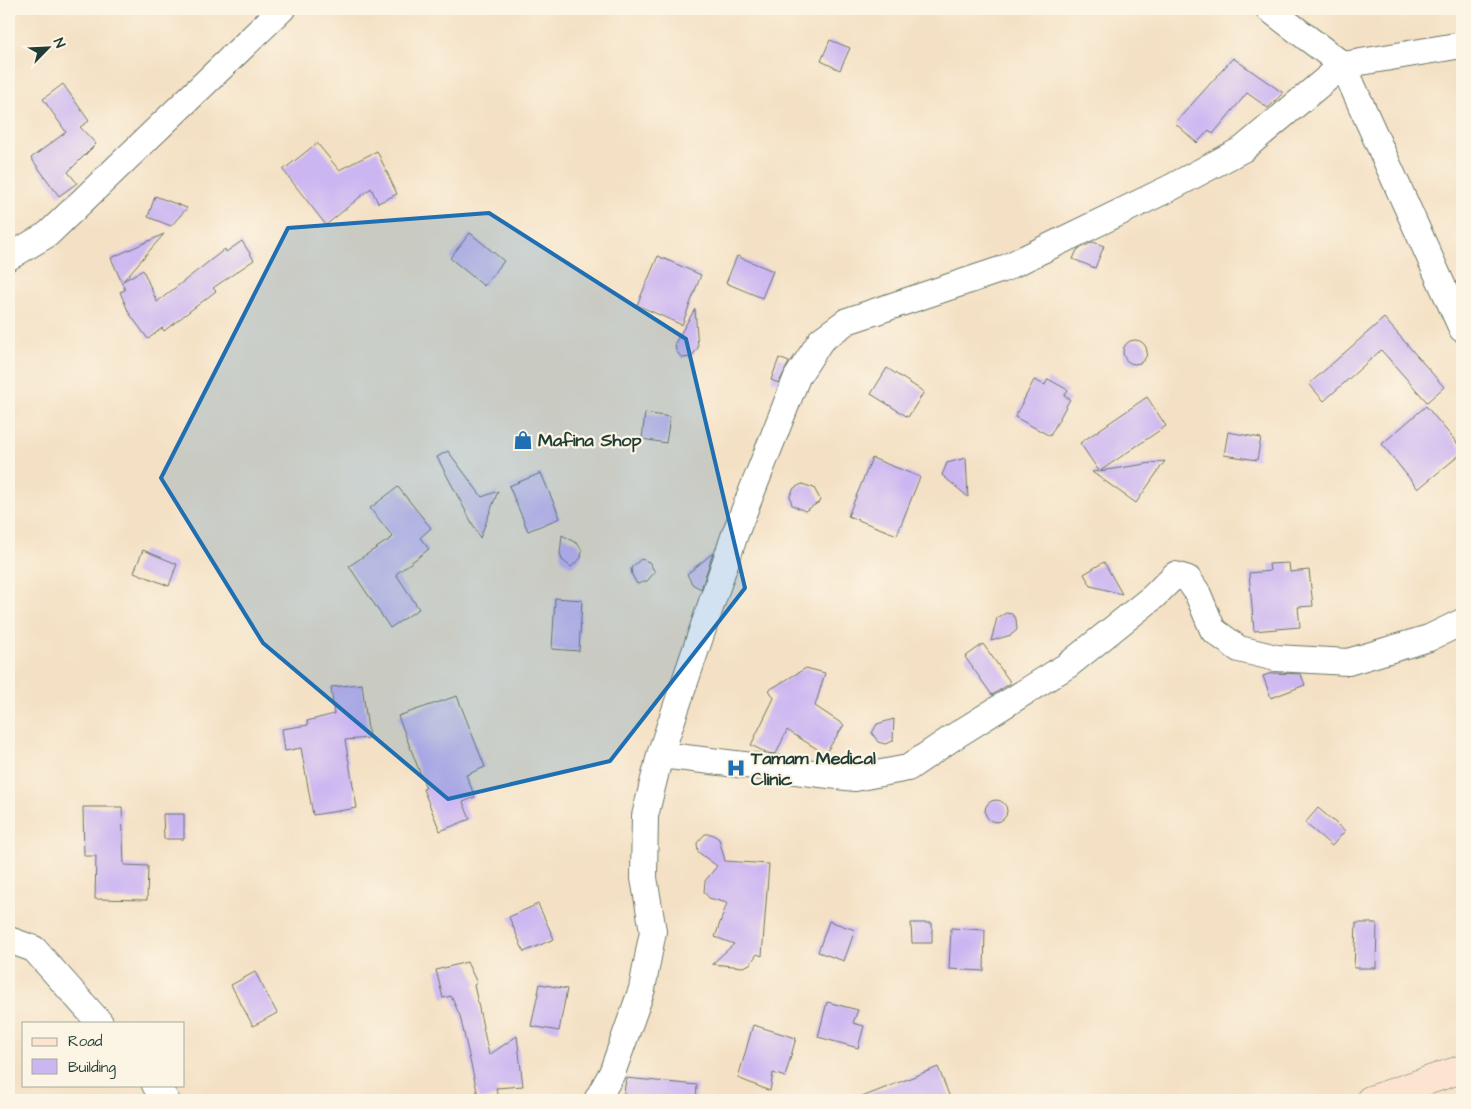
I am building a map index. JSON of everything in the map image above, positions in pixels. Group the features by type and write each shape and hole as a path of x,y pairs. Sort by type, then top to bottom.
{"street":[{"path":"9,258 48,234 282,9"},
{"path":"1269,9 1343,65 1462,329"},
{"path":"597,1100 612,1073 642,989 653,931 644,878 645,816 660,756 735,534 797,377 821,340 847,321 1004,270 1170,188 1242,149 1343,65 1462,45"},
{"path":"660,756 855,778 908,768 954,736 1068,665 1153,597 1176,575 1188,579 1198,592 1212,630 1239,649 1276,658 1348,662 1429,638 1462,622"},
{"path":"9,940 34,949 99,1022"},
{"path":"1370,1100 1462,1069"},
{"path":"156,1086 166,1100"}],"highlighted area":[{"path":"489,213 686,339 745,588 610,761 448,799 263,643 161,478 288,228"}],"building":[{"path":"830,40 850,48 840,70 821,61"},
{"path":"1233,58 1283,93 1268,108 1247,93 1213,134 1209,130 1197,143 1175,123"},
{"path":"63,84 89,121 80,127 96,144 68,172 77,183 59,196 31,158 66,132 43,99"},
{"path":"317,143 339,170 377,151 397,194 378,203 371,188 326,225 283,170"},
{"path":"155,196 187,208 171,226 148,217"},
{"path":"470,233 504,261 484,286 450,258"},
{"path":"164,234 123,281 143,270 157,302 225,249 226,252 242,241 254,260 213,288 216,291 164,331 162,328 148,339 129,313 120,292 125,290 111,258"},
{"path":"1093,242 1104,246 1095,268 1073,259 1077,250"},
{"path":"658,256 701,275 682,325 637,305"},
{"path":"737,256 773,271 762,298 726,283"},
{"path":"695,309 698,348 691,357 682,358 676,351 675,343"},
{"path":"1384,318 1444,387 1427,402 1381,350 1324,401 1309,384"},
{"path":"1135,340 1143,344 1147,352 1143,360 1135,364 1127,360 1123,352 1127,344"},
{"path":"779,358 789,362 779,383 771,380"},
{"path":"887,368 924,392 908,417 871,394"},
{"path":"1048,379 1068,390 1064,396 1070,399 1050,436 1015,417 1034,380 1045,385"},
{"path":"1147,397 1166,426 1100,471 1165,461 1136,503 1092,472 1099,471 1080,443"},
{"path":"1426,406 1462,449 1462,453 1418,489 1382,444"},
{"path":"645,413 670,417 666,443 642,439"},
{"path":"1228,432 1261,438 1257,460 1224,455"},
{"path":"448,451 482,497 498,491 480,538 437,457"},
{"path":"872,458 920,477 897,535 848,516"},
{"path":"966,458 968,497 942,475 947,463"},
{"path":"541,473 560,518 528,531 509,486"},
{"path":"802,484 814,488 821,501 805,511 792,505 790,496 794,488"},
{"path":"398,487 431,528 420,538 429,549 396,574 419,609 390,628 349,566 393,537 370,508"},
{"path":"562,535 578,544 582,551 581,558 571,567 562,560 560,554"},
{"path":"143,550 177,564 169,586 134,572"},
{"path":"713,553 701,589 692,584 687,574"},
{"path":"641,559 649,562 655,572 647,581 637,584 632,575 631,568"},
{"path":"1104,562 1122,594 1091,586 1084,574"},
{"path":"1289,563 1290,572 1309,570 1313,606 1298,607 1300,627 1254,631 1249,573 1270,571 1269,564"},
{"path":"555,598 582,600 579,651 552,649"},
{"path":"1006,613 1012,614 1016,619 1017,630 1011,635 991,641 997,618"},
{"path":"983,644 1011,683 992,695 965,657"},
{"path":"806,668 825,673 815,706 844,725 825,754 787,730 776,754 767,753 751,745 774,698 769,690"},
{"path":"1272,673 1301,674 1305,685 1271,698 1263,676"},
{"path":"362,684 369,738 345,740 357,808 313,815 301,748 285,751 282,729 308,725 307,721 334,714 331,687"},
{"path":"457,696 485,767 466,775 475,797 463,802 470,819 440,831 423,789 426,788 398,716"},
{"path":"894,719 893,741 885,744 878,742 872,733 877,724"},
{"path":"996,800 1004,803 1007,811 1004,819 996,822 988,819 985,811 988,803"},
{"path":"83,807 122,807 124,865 148,866 147,900 95,899 96,856 84,856"},
{"path":"1318,808 1345,831 1332,846 1305,823"},
{"path":"163,814 184,814 184,839 164,839"},
{"path":"705,834 712,834 719,839 725,861 769,864 762,956 757,954 750,964 743,967 712,964 734,944 715,937 727,903 709,898 704,892 705,881 717,866 698,852 697,843"},
{"path":"538,904 554,939 524,952 509,917"},
{"path":"829,921 855,930 844,961 818,952"},
{"path":"911,923 932,923 932,943 912,943"},
{"path":"1356,923 1377,923 1376,968 1354,968"},
{"path":"951,928 985,930 984,971 949,969"},
{"path":"467,962 477,983 474,985 489,1055 517,1036 523,1086 496,1088 498,1096 479,1100 460,1016 451,996 443,998 436,970"},
{"path":"255,972 277,1013 253,1026 231,985"},
{"path":"540,984 567,989 559,1031 531,1026"},
{"path":"827,1002 858,1010 853,1023 864,1026 858,1048 818,1037"},
{"path":"753,1025 796,1038 785,1077 773,1073 770,1091 738,1078"},
{"path":"938,1067 951,1100 857,1099"},
{"path":"626,1078 697,1085 696,1100 623,1100"}],"place":[{"name":"Mafina Shop","path":"523,440"},
{"name":"Tamam Medical Clinic","path":"736,768"}]}
